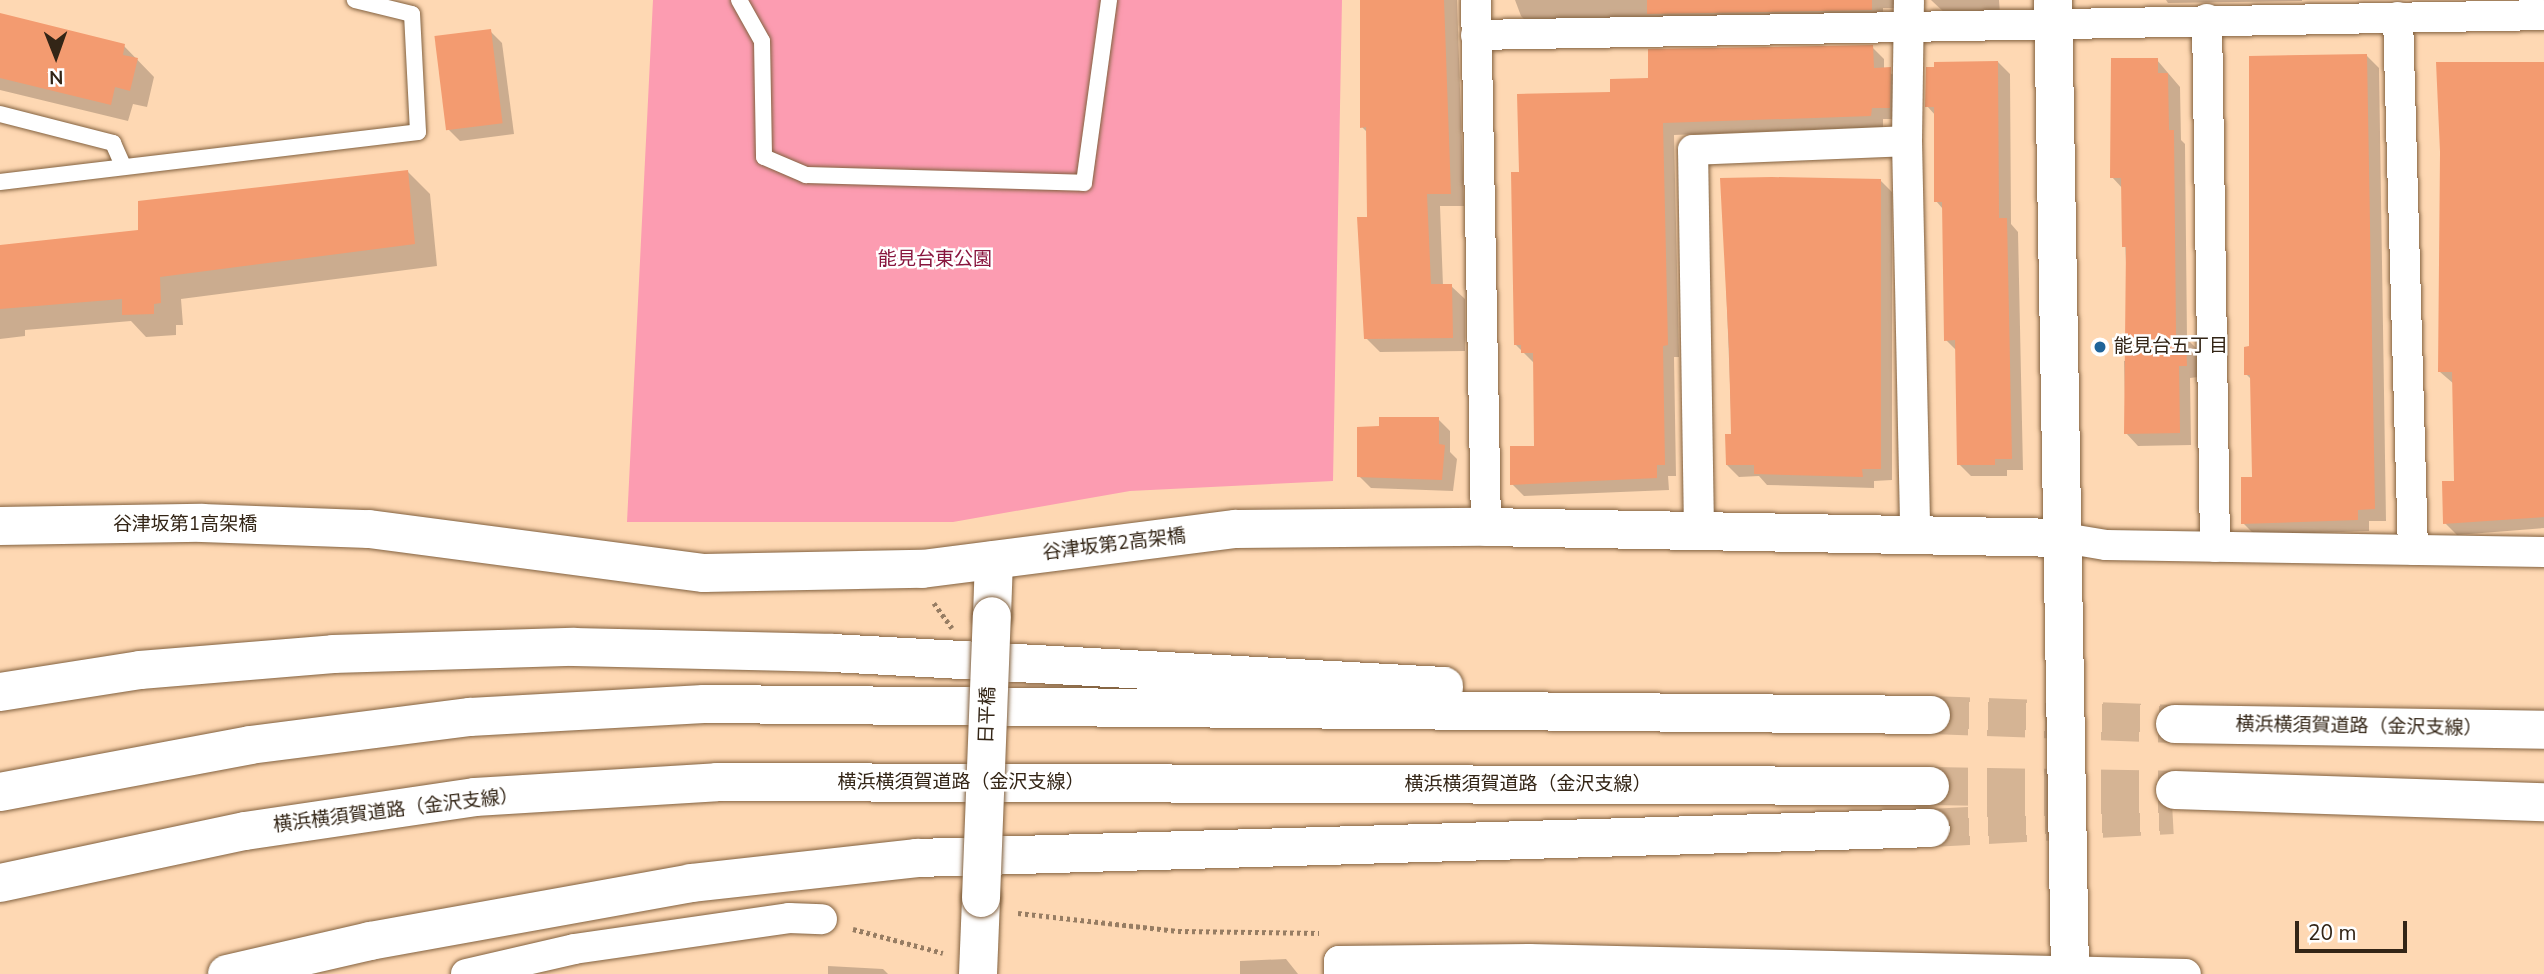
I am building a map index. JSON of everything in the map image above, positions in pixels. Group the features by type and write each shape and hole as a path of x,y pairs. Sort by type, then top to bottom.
{"main road":[{"path":"2053,11 2070,971"},
{"name":"谷津坂第1高架橋","path":"0,526 202,523 369,529 704,573 922,569"},
{"name":"谷津坂第2高架橋","path":"922,569 1235,529 1486,527 2064,538"},
{"name":"日平橋","path":"962,964 981,898 993,560"},
{"path":"0,692 140,670 333,654 574,647 846,653 1876,714"},
{"path":"0,792 250,745 470,717 704,704 1931,715"},
{"name":"横浜横須賀道路（金沢支線）","path":"2175,724 2544,730"},
{"name":"横浜横須賀道路（金沢支線）","path":"0,883 245,831 475,797 717,782 1930,786"},
{"path":"2174,802 2540,802"},
{"path":"227,974 370,941 691,883 917,858 1931,828"}],"street":[{"path":"1476,0 1486,527"},
{"path":"1476,35 2053,11 2207,19 2544,15"},
{"path":"1909,15 1907,141 1915,537"},
{"path":"2398,17 2413,550"},
{"path":"2207,19 2215,547"},
{"path":"1699,530 1693,150 1907,141"},
{"path":"2064,538 2106,545 2544,552"},
{"path":"466,974 573,949 789,918 822,919"},
{"path":"1339,967 1732,968 2186,974"}],"lane":[{"path":"0,182 123,165 418,132 412,15 355,0"},
{"path":"739,0 762,41 764,156 806,175 1084,183 1109,0"},
{"path":"0,114 113,143 123,165"}],"path":[{"path":"1025,914 1178,931 1324,933 1339,967"},
{"path":"822,919 962,964"}],"green space":[{"name":"能見台東公園","path":"653,0 1342,0 1333,481 1130,491 953,522 627,522"}],"building":[{"path":"1360,0 1444,0 1451,194 1427,194 1431,284 1452,284 1453,338 1364,339 1357,217 1367,217 1366,127 1360,128"},
{"path":"1647,0 1872,0 1872,10 1647,14"},
{"path":"0,13 125,44 123,55 138,58 130,91 115,87 111,105 0,78"},
{"path":"491,29 503,123 446,130 434,36"},
{"path":"1873,45 1874,68 1891,67 1890,108 1872,108 1871,116 1663,123 1668,345 1663,346 1665,465 1657,465 1657,478 1510,485 1510,446 1534,446 1533,353 1521,353 1521,345 1514,345 1511,172 1519,172 1517,94 1610,92 1610,79 1648,78 1648,49"},
{"path":"2367,54 2375,509 2358,510 2358,520 2241,524 2241,477 2252,477 2250,375 2244,375 2244,347 2249,346 2249,56"},
{"path":"2111,58 2158,58 2158,73 2168,73 2169,130 2174,130 2176,336 2186,336 2187,366 2179,366 2180,433 2124,434 2126,247 2122,247 2121,178 2110,178"},
{"path":"1998,61 1999,218 2007,218 2012,459 1995,459 1995,465 1957,465 1955,340 1944,341 1942,202 1934,202 1934,107 1925,107 1926,67 1934,67 1934,62"},
{"path":"2436,62 2544,62 2544,517 2443,524 2442,481 2454,481 2452,372 2438,372 2440,152"},
{"path":"408,170 415,244 160,277 161,303 154,304 154,314 122,315 122,299 0,309 0,245 138,230 138,201"},
{"path":"1720,178 1881,179 1881,469 1862,469 1863,477 1754,474 1754,465 1726,465 1725,434 1731,434"},
{"path":"1379,417 1439,417 1439,444 1445,445 1442,480 1357,477 1357,427 1379,426"}],"tunnel":[{"path":"1931,715 2175,724"},
{"path":"1930,786 2175,790"},
{"path":"1931,828 2173,815"}],"place":[{"name":"能見台五丁目","path":"2100,347"}]}
